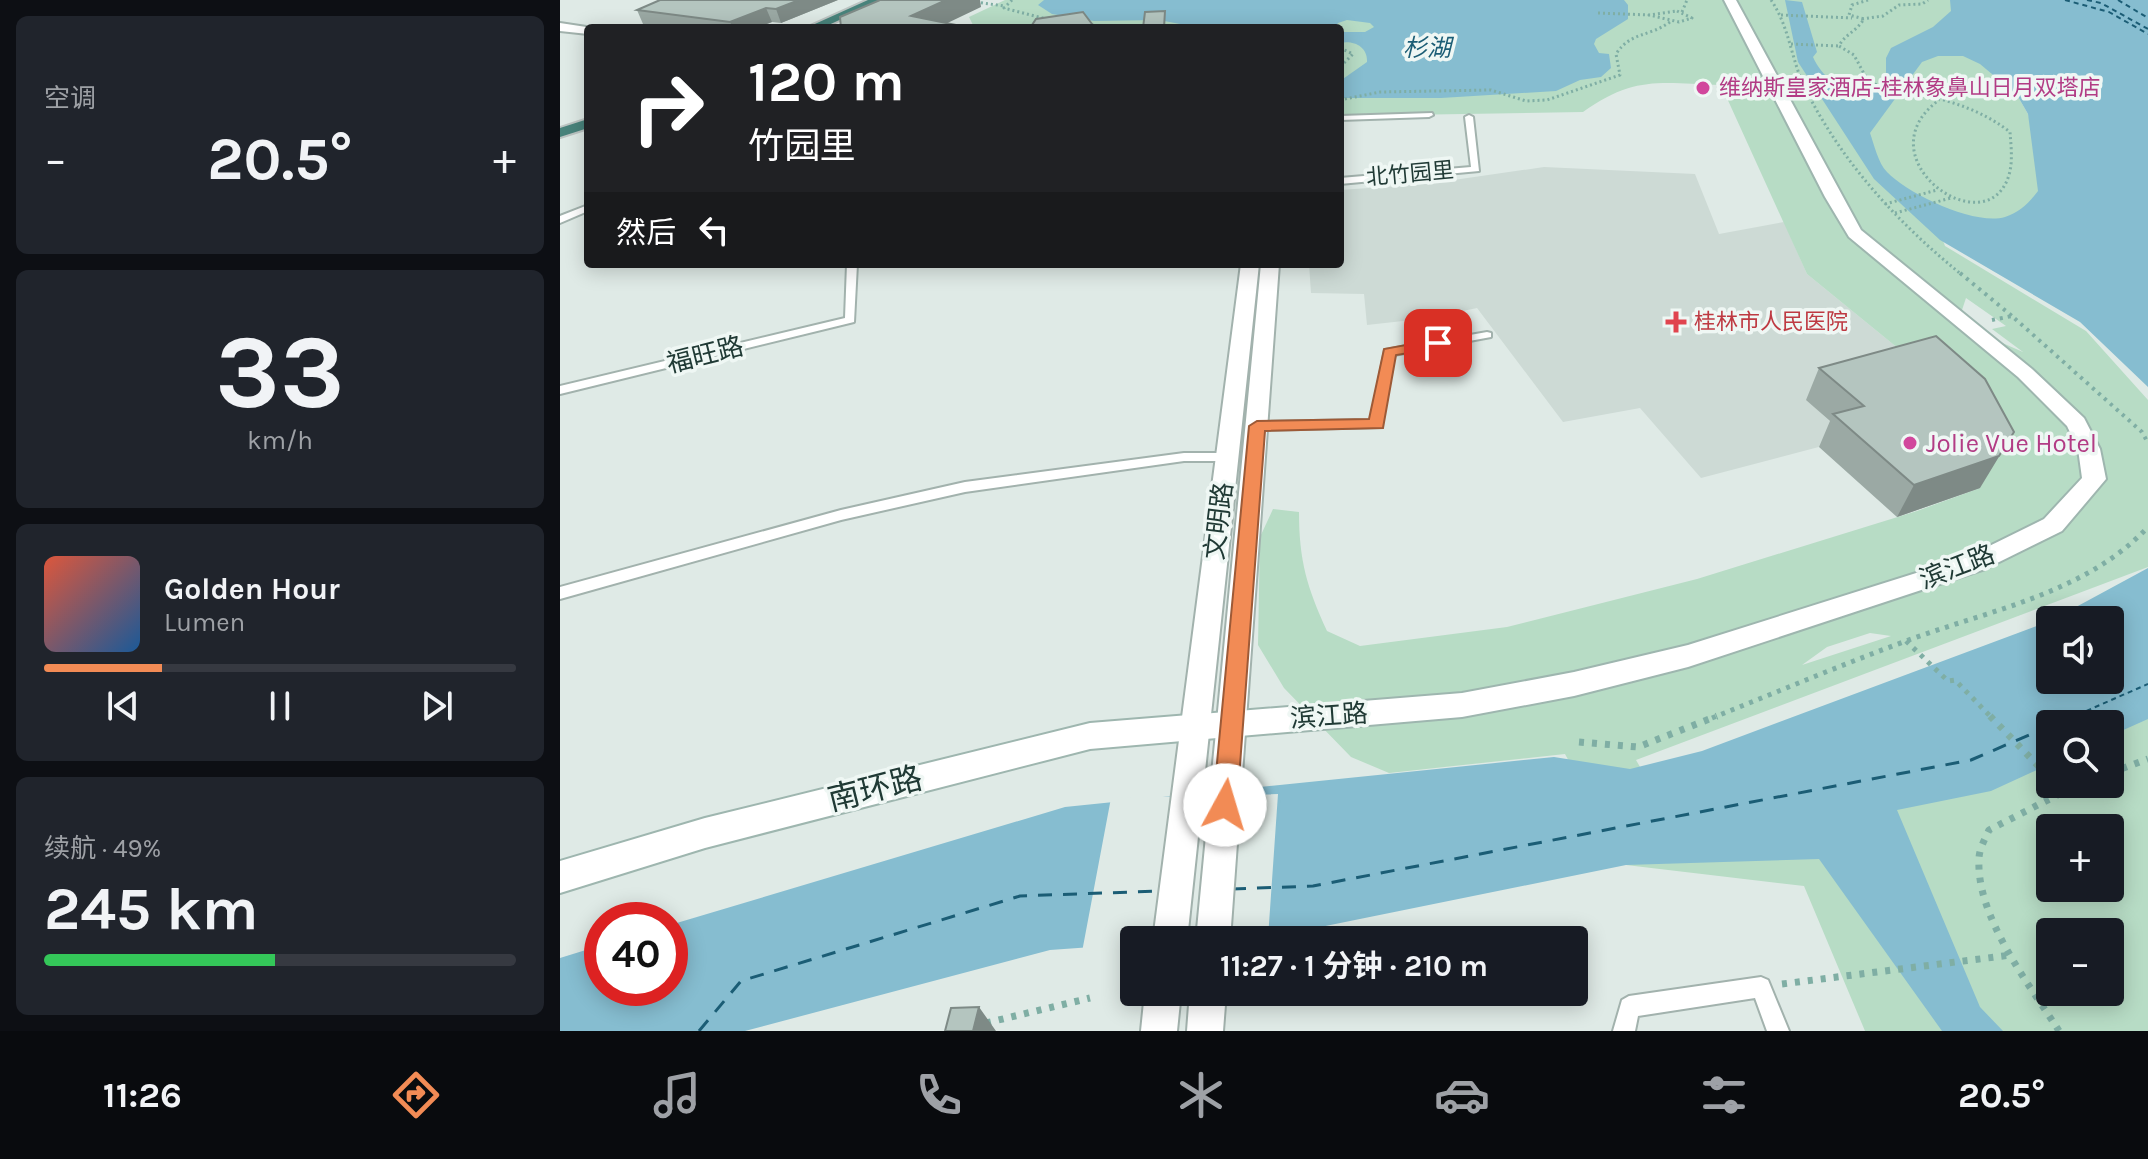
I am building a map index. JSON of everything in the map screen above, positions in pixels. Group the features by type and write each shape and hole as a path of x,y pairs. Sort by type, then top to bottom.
{"highway":[{"path":"821,24 877,0"},
{"path":"849,24 891,6"},
{"path":"560,120 584,111"},
{"path":"560,133 584,124"}],"main road":[{"name":"滨江路","path":"1194,725 1462,705 1574,684 1688,656 1976,563 2053,525 2094,479 2089,449 2076,423 2025,373 1855,233 1730,0"},
{"path":"560,27 584,30"},
{"name":"文明路","path":"1172,926 1250,268"},
{"name":"文明路","path":"1214,926 1270,268"},
{"name":"南环路","path":"560,877 705,833 1001,756 1090,736 1194,725"},
{"path":"1159,1031 1162,1006"},
{"path":"1205,1031 1207,1006"}],"lane":[{"path":"1344,118 1429,115"},
{"name":"北竹园里","path":"1344,181 1476,169 1469,117"},
{"path":"560,220 584,210"},
{"name":"福旺路","path":"560,390 850,320 852,268"},
{"path":"1257,426 1377,424 1389,352 1487,335"},
{"path":"560,593 841,515 965,487 1184,457 1227,457"},
{"path":"1624,1031 1629,1007 1761,987 1778,1031"}],"path":[{"path":"1004,6 1012,0"},
{"path":"1682,12 1687,0"},
{"path":"1771,0 1781,15 1803,84 1842,154 1922,242 2012,316 2142,432 2148,443"},
{"path":"1864,19 1849,15 1852,5 1868,0"},
{"path":"1781,15 1864,19 1883,16 1899,2 1922,4 1928,0"},
{"path":"974,2 1004,6 1052,20"},
{"path":"1598,13 1649,15 1670,22 1690,20 1689,15 1682,12 1649,15"},
{"path":"1839,46 1843,38 1856,32 1864,19"},
{"path":"1344,100 1380,92 1491,90 1526,101 1547,100 1620,75 1616,54 1624,41 1660,29 1670,22"},
{"path":"1791,44 1839,46 1854,55 1869,83 1939,100 1986,114 2010,132 2008,180 1998,194 1980,202 1952,198 1937,190 1920,167 1914,130 1921,114 1939,100"},
{"path":"1344,50 1353,54 1344,63"},
{"path":"1885,204 1937,190"},
{"path":"1894,214 1952,198"},
{"path":"1968,325 2012,316"},
{"path":"1579,742 1638,747 1906,641 2069,585 2133,543 2148,527"},
{"path":"1906,641 1948,681 1955,680 2036,764"},
{"path":"2124,768 2148,759"},
{"path":"2041,798 1989,830 1979,856 1981,888 2011,955 2059,1031"},
{"path":"1761,987 2011,955"},
{"path":"969,1027 1090,998"}],"shaded area":[{"name":"桂林市人民医院","path":"1544,167 1695,174 1719,234 1784,222 1807,274 1921,367 1807,400 1849,439 1701,478 1640,408 1563,422 1477,308 1430,318 1367,325 1364,294 1311,293 1309,268 1344,268 1344,190 1426,184"}],"green space":[{"path":"1005,0 1950,0 1992,74 2017,95 2028,114 2052,195 2010,228 1935,219 1945,246 2086,331 2148,400 2148,567 2045,606 2036,606 2036,609 1636,760 1683,841 2036,746 2036,798 2124,798 2124,713 2148,694 2148,1031 1865,1031 1804,886 1626,865 1565,754 1389,773 1351,757 1284,688 1258,645 1260,537 1273,509 1299,512 1306,573 1327,631 1360,646 1507,627 1697,579 1917,511 1980,488 1921,367 1807,274 1721,85 1664,83 1633,87 1601,100 1583,112 1344,116 1344,24 972,24 969,17","holes":["1966,298 2006,326 1992,329 2023,352 1991,338 1962,310","1870,633 1891,636 1802,665 1827,647"]}],"water":[{"name":"杉湖","path":"1044,0 1624,0 1628,5 1628,19 1596,39 1594,44 1599,53 1609,54 1611,68 1601,77 1580,80 1556,91 1441,98 1344,98 1344,78 1367,62 1367,57 1359,46 1344,43 1344,32 1365,32 1374,27 1370,23 1347,20 1337,24 1094,21 1052,14 1038,5"},
{"path":"1785,0 1802,2 1817,52 1813,57 1826,76 1844,88 1865,90 1886,82 1886,58 1891,48 1933,27 1951,11 1950,0 2148,0 2148,387 2080,322 1940,240 1874,179 1798,62","holes":["1938,56 1963,56 1980,64 2017,95 2028,114 2038,191 2024,207 2005,217 1992,219 1960,213 1910,190 1884,168 1870,133 1922,62"]},
{"path":"2148,568 2148,719 2124,730 2124,710 2036,710 2036,770 1991,791 1897,810 1980,1007 2003,1031 1942,1031 1819,859 1626,865 1325,926 1120,926 1120,945 1050,950 745,1031 560,1031 560,958 584,951 584,1006 688,1006 688,920 1065,807 1554,757 1630,769 1702,751 2036,626 2036,694 2124,694 2124,606 2078,606"}],"pier":[{"path":"1278,794 1269,926 1120,926 1120,949 1082,952 1111,798"}],"building":[{"path":"660,0 799,0 776,9 766,8 730,22 637,10"},
{"path":"880,0 946,0 911,16 951,24 841,24 840,17"},
{"path":"1165,11 1164,24 1144,24 1145,12"},
{"path":"1083,12 1092,24 1033,24 1036,19"},
{"name":"Jolie Vue Hotel","path":"1936,336 1985,379 2014,432 1999,456 1914,485 1833,414 1864,406 1819,368"},
{"path":"979,1007 973,1031 945,1031 951,1008"}],"ferry route":[{"path":"2065,0 2109,12 2148,34"},
{"path":"2087,0 2101,3 2148,29"},
{"path":"2118,0 2148,18"},
{"path":"2088,710 2148,684"},
{"path":"1232,889 1313,886 1971,760 2036,732"},
{"path":"699,1031 741,981 1020,896 1162,891"}],"place":[{"name":"维纳斯皇家酒店-桂林象鼻山日月双塔店","path":"1703,88"},
{"name":"桂林市人民医院","path":"1676,322"},
{"name":"Jolie Vue Hotel","path":"1910,443"}],"route":[{"path":"1225,805 1257,426 1377,424 1389,352 1438,343"}]}
